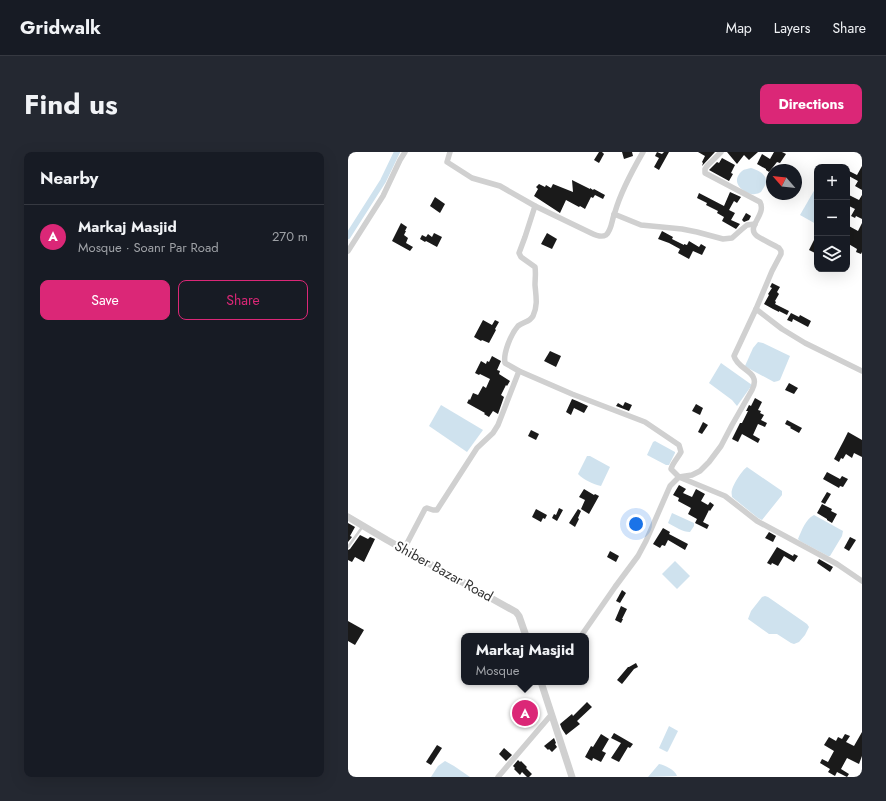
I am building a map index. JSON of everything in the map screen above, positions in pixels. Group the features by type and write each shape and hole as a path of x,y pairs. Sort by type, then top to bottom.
{"street":[{"path":"348,250 383,196 405,152"},
{"path":"450,152 447,162 472,178 500,186 535,206 599,237 606,235 609,230 618,200 643,152"},
{"path":"583,633 638,556 670,486 679,477 692,476 700,471 709,462 721,446 754,385 755,380 752,375 735,361 734,356 781,254 781,251 779,248 757,236 754,232 753,228 762,211 760,202 704,171 721,152"},
{"path":"535,206 519,253 521,258 535,267 536,309 530,320 519,326 513,333 505,353 505,363 572,394 645,422 679,445 681,452 671,469 679,477 725,496 758,521 837,564 862,581"},
{"path":"614,214 641,225 682,229 723,239 732,238 747,225 755,224"},
{"path":"756,309 782,329 805,343 862,371"},
{"path":"404,549 425,509 437,510 477,448 493,433 498,425 519,370"},
{"name":"Shiber Bazar Road","path":"348,517 516,612 525,633"},
{"path":"543,685 572,777"},
{"path":"498,777 551,715"}],"lane":[{"path":"348,547 363,526"}],"water":[{"path":"751,168 764,175 766,184 761,192 751,194 740,188 737,180 739,174 745,169"},
{"path":"814,191 814,223 800,215"},
{"path":"758,342 790,356 780,380 774,382 745,366 753,348"},
{"path":"721,363 752,385 737,406 732,400 709,383"},
{"path":"441,405 483,430 467,452 429,426"},
{"path":"655,441 675,452 669,465 666,465 647,455 653,442"},
{"path":"587,456 590,456 610,467 601,486 589,482 578,474"},
{"path":"747,467 782,491 782,495 762,520 732,497 734,485 740,474"},
{"path":"672,513 694,523 694,526 690,532 668,523"},
{"path":"814,515 843,531 842,536 830,556 798,539 806,522"},
{"path":"675,561 690,576 677,589 662,574"},
{"path":"765,596 807,624 809,627 799,642 794,644 777,634 769,634 748,619 751,611 762,597"},
{"path":"669,726 678,731 667,752 659,748"},
{"path":"445,761 470,777 431,777 438,766"},
{"path":"659,764 670,768 677,776 648,777"}],"building":[{"path":"599,152 604,154 599,163 594,160"},
{"path":"622,152 632,152 633,156 624,159"},
{"path":"657,152 662,154 664,152 669,152 659,170 654,167 659,158 655,156"},
{"path":"698,152 715,152 702,166 705,156"},
{"path":"727,152 758,152 749,160 744,155 737,164"},
{"path":"774,152 782,152 786,154 780,163 777,162 775,164 766,164 766,169 757,164 762,154 770,159"},
{"path":"722,158 735,165 731,173 733,174 729,181 709,170 717,162 719,163"},
{"path":"862,166 862,190 855,186 858,181 850,177 850,172 857,175"},
{"path":"572,180 605,195 603,199 595,195 593,198 591,197 585,209 566,200 560,213 534,196 538,189 536,187 539,184 545,187 546,185 551,188 553,184 573,192"},
{"path":"730,192 741,197 737,203 734,201 729,210 735,213 731,220 740,224 736,229 722,221 724,217 717,213 718,211 706,205 707,203 697,198 699,193 724,206"},
{"path":"862,195 862,219 856,216 855,218 851,216 855,209 850,206 850,196 859,200"},
{"path":"435,197 445,204 440,213 430,206"},
{"path":"746,213 751,216 749,220 744,222 742,220"},
{"path":"401,223 407,227 404,235 408,238 406,243 413,247 410,251 392,241"},
{"path":"862,223 861,254 856,252 857,249 850,245 850,227 858,231"},
{"path":"662,231 673,237 672,239 684,245 687,245 689,241 699,247 701,244 706,247 702,255 693,251 689,259 678,253 680,249 658,239"},
{"path":"434,233 442,237 437,247 420,239 422,235 426,237 428,234 432,237"},
{"path":"547,233 557,239 552,249 541,244"},
{"path":"814,240 814,252 809,250"},
{"path":"772,283 780,287 777,292 779,294 775,304 789,311 787,315 764,304 772,288 770,287"},
{"path":"791,313 799,317 800,315 811,321 808,327 793,319 792,322 787,320"},
{"path":"483,320 492,325 495,320 499,322 489,343 474,337"},
{"path":"550,351 561,356 556,367 544,361"},
{"path":"492,356 501,361 497,370 500,371 499,374 510,381 507,386 506,385 501,395 504,397 498,414 493,411 489,417 484,414 485,413 467,403 473,393 478,395 483,386 486,388 490,379 475,373 481,361 486,364"},
{"path":"789,383 798,388 794,394 785,390"},
{"path":"755,398 762,402 758,410 764,415 761,420 767,423 765,427 758,424 753,435 760,439 758,443 742,434 738,442 732,439 748,411 746,411 749,405 751,406"},
{"path":"572,399 588,406 584,413 574,408 571,415 566,412"},
{"path":"625,402 632,405 629,411 616,406 618,403 623,406"},
{"path":"696,404 703,408 700,415 692,411"},
{"path":"787,420 802,428 799,433 785,424"},
{"path":"703,422 708,425 702,434 698,432"},
{"path":"531,430 539,434 536,440 528,436"},
{"path":"848,432 862,440 862,457 854,453 852,458 846,454 839,462 834,459"},
{"path":"827,472 840,479 842,476 848,479 843,487 840,486 839,488 823,479"},
{"path":"679,485 686,489 683,493 692,497 696,489 705,494 701,501 708,505 710,502 714,505 710,511 709,510 703,522 709,525 707,529 695,523 697,519 688,514 691,508 678,501 679,498 673,495"},
{"path":"584,489 594,495 599,496 589,514 581,509 585,500 579,497"},
{"path":"827,492 831,494 825,504 821,502"},
{"path":"822,504 832,509 831,511 837,514 832,523 817,513"},
{"path":"559,508 563,510 557,521 552,518 554,514 556,515"},
{"path":"536,509 547,515 541,522 532,517"},
{"path":"578,509 581,511 575,527 569,523"},
{"path":"348,523 355,527 350,536 352,537 348,542"},
{"path":"663,528 670,532 669,534 688,544 685,550 668,540 665,546 662,545 660,548 653,544"},
{"path":"769,532 776,536 773,542 765,538"},
{"path":"360,535 368,539 370,537 375,539 364,562 355,557 352,562 348,560 348,550"},
{"path":"850,537 856,540 849,551 844,548"},
{"path":"777,547 793,556 794,554 798,556 794,562 784,556 778,566 772,563 771,565 767,563"},
{"path":"610,551 619,556 616,562 607,557"},
{"path":"819,559 833,567 830,572 817,563"},
{"path":"622,590 626,593 620,603 616,601"},
{"path":"621,606 627,609 621,623 615,620"},
{"path":"348,621 364,630 355,645 348,641"},
{"path":"636,663 638,667 634,669 622,684 617,680 628,667"},
{"path":"587,702 592,707 577,721 580,724 566,735 560,724 572,714 573,716"},
{"path":"520,705 532,711 528,721 516,715"},
{"path":"862,732 862,756 859,764 847,758 841,769 849,774 847,777 837,772 835,776 828,772 830,769 820,763 822,759 828,762 834,751 824,745 829,737 836,741 838,737 842,739 845,734 850,736 846,742 854,746"},
{"path":"614,733 633,744 630,748 628,747 619,762 611,758 621,743 611,738"},
{"path":"601,734 609,739 602,751 606,753 601,762 593,758 592,761 585,757 591,746 593,747"},
{"path":"554,738 557,747 552,752 544,746"},
{"path":"437,745 442,748 431,765 426,762"},
{"path":"504,748 512,755 506,761 499,754"},
{"path":"518,760 527,767 526,768 532,774 529,777 522,772 520,775 514,769 515,768 513,766"}],"waterway":[{"path":"348,236 383,181 397,152"}],"place":[{"name":"Markaj Masjid","path":"525,713"}]}
